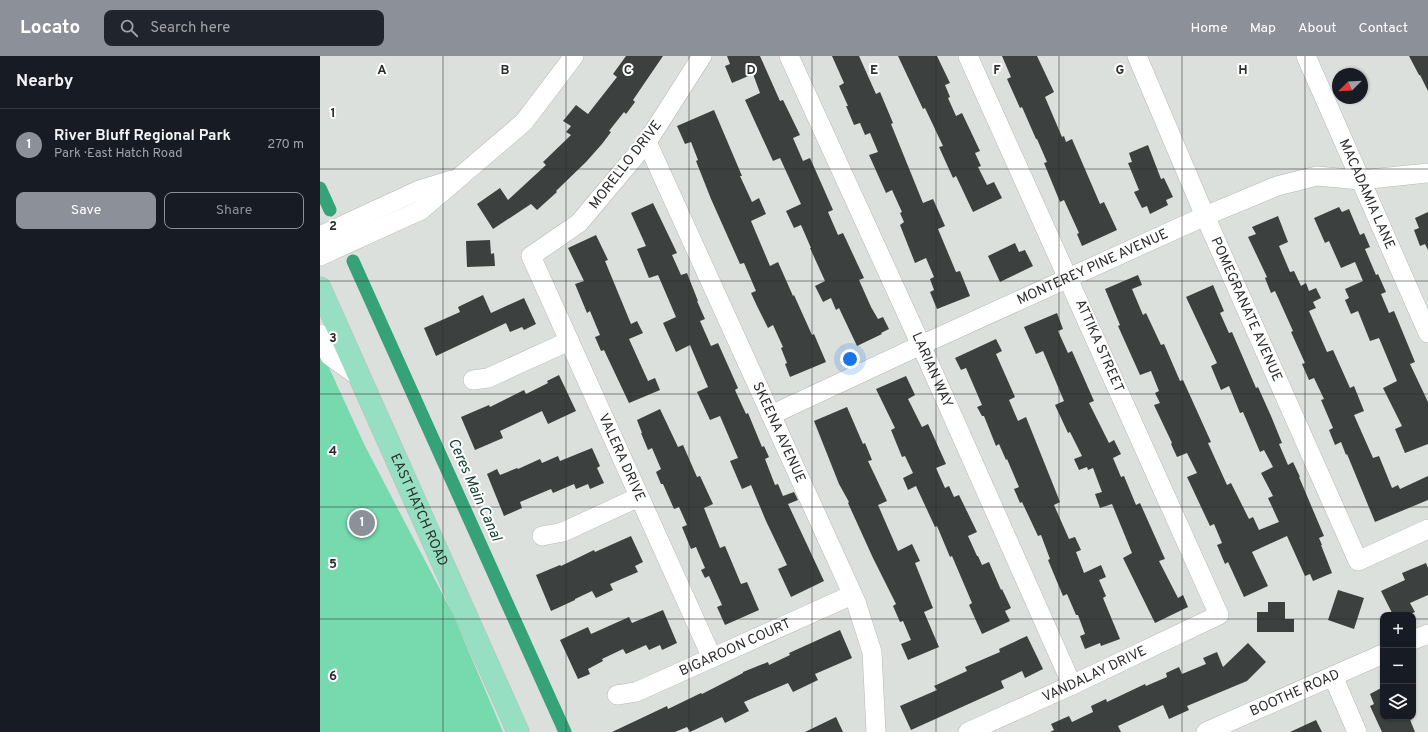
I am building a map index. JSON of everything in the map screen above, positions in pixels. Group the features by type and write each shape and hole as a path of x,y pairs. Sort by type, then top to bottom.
{"main road":[{"name":"EAST HATCH ROAD","path":"320,288 518,732"}],"street":[{"path":"320,256 421,210 524,122 574,56"},
{"name":"MORELLO DRIVE","path":"531,256 579,223 647,142 702,56"},
{"name":"LARIAN WAY","path":"789,56 1072,685"},
{"name":"ATTIKA STREET","path":"968,56 1219,615"},
{"name":"POMEGRANATE AVENUE","path":"1137,56 1205,216 1358,561 1428,529"},
{"name":"MACADAMIA LANE","path":"1306,56 1428,333"},
{"name":"SKEENA AVENUE","path":"647,142 852,595 872,652 876,732"},
{"name":"MONTEREY PINE AVENUE","path":"771,415 1068,278 1205,216 1277,186 1317,176 1360,180 1428,173"},
{"path":"320,236 419,190 459,178"},
{"name":"VALERA DRIVE","path":"531,256 712,658"},
{"path":"320,334 330,356 358,376"},
{"path":"473,380 488,378 569,341"},
{"path":"542,536 563,532 639,497"},
{"name":"BIGAROON COURT","path":"616,695 636,692 852,595"},
{"name":"VANDALAY DRIVE","path":"968,732 1072,685 1219,615"},
{"path":"1416,639 1428,634"},
{"name":"BOOTHE ROAD","path":"1206,732 1380,655"},
{"path":"1333,676 1357,732"}],"green space":[{"path":"320,348 365,446 453,614 503,732 320,732"}],"building":[{"path":"626,56 663,56 633,100 635,102 626,114 624,112 609,131 611,132 602,144 556,191 557,192 537,210 531,204 493,229 477,204 500,188 508,200 546,165 543,162 571,135 566,132 571,126 563,121 576,105 588,114 617,77 613,74"},
{"path":"727,56 760,56 780,101 783,100 800,135 793,138 803,161 810,158 833,210 828,212 838,235 843,233 864,278 859,280 871,307 878,319 883,317 889,329 881,333 882,334 857,346 839,308 836,310 831,298 823,302 815,286 825,281 801,225 794,228 786,211 801,204 780,158 773,161 745,100 760,93 753,74 732,83 725,66 730,64"},
{"path":"832,56 859,56 876,94 880,92 893,123 891,124 923,203 933,199 945,226 938,229 956,272 960,271 970,296 937,309 930,292 934,290 930,279 934,277 926,258 915,263 900,225 904,222 900,213 902,212 892,190 886,193 869,155 878,152 870,133 865,135 860,123 854,125 846,106 848,106 839,86 844,83"},
{"path":"898,56 937,56 950,83 945,85 950,97 948,98 956,116 962,113 980,151 975,153 981,166 978,167 987,185 994,182 1002,198 973,212 956,176 953,178 939,147 943,146 925,108 923,109"},
{"path":"1002,56 1037,56 1054,92 1045,97 1062,137 1064,136 1066,142 1072,139 1100,204 1104,202 1117,230 1082,246 1077,234 1079,233 1064,200 1060,202 1044,163 1047,162 1037,139 1022,107 1020,108 1007,79 1011,77"},
{"path":"1409,56 1428,56 1428,91 1420,75"},
{"path":"714,110 752,202 759,198 766,214 751,221 770,266 778,262 812,335 814,334 826,362 790,377 785,364 787,363 781,348 783,347 773,325 768,328 751,293 756,291 744,263 740,264 711,199 696,161 698,160 691,142 685,144 677,126"},
{"path":"1148,145 1161,179 1164,178 1173,197 1166,200 1168,205 1150,214 1147,206 1142,208 1134,192 1139,190 1128,163 1132,162 1129,153"},
{"path":"653,203 677,253 672,255 681,275 687,273 705,319 700,321 711,346 718,343 738,388 735,390 746,414 748,413 762,447 764,446 769,457 765,459 775,485 778,484 783,496 794,492 798,500 788,504 824,581 791,597 778,569 787,565 751,485 742,489 730,461 738,458 720,416 710,420 697,392 708,387 690,345 676,352 663,323 676,317 658,275 649,278 637,249 646,246 631,213"},
{"path":"1339,207 1342,212 1349,209 1360,235 1364,233 1370,247 1365,249 1376,275 1378,274 1386,292 1381,294 1389,313 1394,311 1415,362 1410,364 1428,402 1428,444 1405,453 1395,429 1402,426 1383,388 1397,381 1379,338 1370,341 1358,311 1351,314 1345,300 1349,298 1345,289 1363,281 1355,262 1341,268 1329,241 1325,243 1314,218"},
{"path":"1428,212 1428,250 1425,244 1420,246 1414,230 1419,228 1415,218"},
{"path":"1278,216 1288,242 1279,246 1290,272 1294,271 1301,286 1306,283 1309,291 1316,288 1321,298 1313,302 1316,308 1309,311 1327,352 1333,350 1350,388 1354,386 1364,411 1354,415 1373,458 1379,456 1392,488 1398,485 1400,489 1428,476 1428,500 1375,522 1341,442 1335,445 1329,430 1333,428 1321,400 1324,399 1314,378 1309,380 1302,364 1305,363 1291,332 1293,331 1275,291 1271,293 1265,278 1267,277 1248,237 1256,234 1252,227"},
{"path":"596,235 608,260 605,261 631,324 637,321 643,333 629,339 648,381 655,378 660,390 629,403 604,350 601,351 595,337 600,335 590,311 587,313 575,284 584,281 568,248"},
{"path":"490,240 491,254 494,253 495,266 467,267 466,241"},
{"path":"1015,243 1019,252 1025,250 1033,266 1000,282 988,256"},
{"path":"1138,275 1142,285 1132,289 1143,315 1146,313 1161,345 1164,344 1180,381 1183,380 1211,442 1208,443 1227,485 1231,483 1249,519 1253,517 1259,530 1279,522 1268,498 1273,496 1261,473 1273,467 1264,450 1260,452 1243,412 1240,413 1229,386 1221,390 1211,366 1217,363 1186,297 1213,285 1224,311 1220,313 1229,333 1232,332 1256,388 1258,387 1271,416 1282,443 1279,444 1288,465 1293,462 1300,477 1324,536 1319,538 1332,573 1313,581 1310,574 1305,576 1287,536 1252,552 1268,586 1244,597 1228,562 1225,564 1217,545 1222,543 1214,524 1210,526 1187,477 1197,473 1187,453 1177,457 1154,405 1160,403 1155,393 1159,391 1151,371 1140,375 1118,326 1120,325 1105,289"},
{"path":"483,295 491,313 524,298 536,324 524,330 522,327 510,332 506,323 436,356 424,328 460,312 458,307"},
{"path":"1057,313 1063,329 1058,331 1068,353 1072,351 1094,401 1089,403 1109,443 1114,440 1121,454 1113,458 1121,477 1124,476 1136,505 1140,503 1165,559 1159,561 1178,598 1183,595 1188,607 1155,623 1123,558 1132,553 1112,504 1100,508 1095,494 1102,492 1093,468 1088,470 1087,467 1079,470 1074,459 1082,456 1070,432 1068,433 1055,405 1064,401 1043,351 1036,354 1024,327"},
{"path":"996,339 1002,351 996,354 1015,397 1009,400 1018,421 1026,417 1060,502 1054,505 1069,539 1075,537 1081,550 1076,552 1084,573 1101,565 1106,577 1099,580 1106,596 1103,598 1120,639 1101,646 1100,643 1085,649 1080,636 1085,634 1078,615 1076,615 1067,594 1063,596 1048,560 1050,559 1041,535 1038,536 1022,502 1020,503 1014,489 1019,487 1007,459 1006,460 999,444 996,446 984,416 982,416 977,407 982,405 966,368 961,370 955,358"},
{"path":"559,375 576,411 548,424 542,411 500,431 503,438 475,450 461,417 489,405 490,407 524,390 526,394 548,383 547,381"},
{"path":"906,376 915,395 908,399 922,427 928,424 946,464 936,468 945,488 949,486 954,497 959,495 977,532 968,536 977,556 982,565 989,562 1001,590 1002,589 1011,608 1005,611 1010,621 982,634 969,605 972,603 952,556 950,557 937,526 935,527 916,486 908,490 903,478 913,473 905,456 902,457 891,430 895,428 876,389"},
{"path":"847,407 863,444 865,443 872,460 868,461 887,501 878,505 898,551 912,544 920,561 915,563 933,608 924,612 939,647 908,660 901,644 911,640 903,621 900,622 893,606 896,604 873,558 848,503 849,502 839,484 814,421"},
{"path":"660,409 678,447 683,445 697,477 700,476 713,504 704,508 720,548 725,546 741,584 747,582 759,610 725,625 717,607 722,605 709,576 705,578 701,570 705,568 696,547 691,549 682,527 687,525 679,507 674,509 663,484 661,484 656,472 661,469 652,448 648,450 637,420"},
{"path":"592,448 600,466 597,468 604,483 590,489 588,484 576,489 574,484 553,493 551,489 520,502 522,508 504,516 487,474 497,469 500,475 540,459 542,463 558,456 560,461"},
{"path":"631,536 643,562 635,566 638,572 610,584 613,590 596,598 592,591 551,611 536,575"},
{"path":"1426,563 1428,568 1428,595 1410,603 1415,612 1392,612 1381,591 1405,580 1402,573"},
{"path":"1338,590 1364,598 1354,629 1328,620"},
{"path":"1268,602 1285,602 1285,619 1294,619 1294,632 1257,632 1257,612 1268,612"},
{"path":"663,610 677,643 662,650 660,645 649,650 646,645 626,654 623,649 602,659 603,661 588,669 590,674 578,679 560,640 588,627 591,634 629,617 632,623"},
{"path":"840,630 852,658 815,674 818,680 793,692 788,683 744,702 749,711 725,723 722,717 690,732 687,727 675,732 612,732 667,706 668,709 701,693 702,694 743,672 768,662 769,665 790,655 789,653"},
{"path":"1027,636 1043,669 1025,678 1022,671 1001,681 1004,688 911,730 900,706 937,690 934,686 967,671 965,667 1000,652 999,649"},
{"path":"1248,643 1266,662 1247,681 1187,706 1189,710 1169,719 1163,705 1118,726 1121,732 1050,732 1054,730 1051,724 1069,716 1072,722 1093,712 1091,706 1106,699 1107,702 1145,684 1146,686 1167,677 1166,673 1179,667 1182,674 1206,664 1203,658 1217,652 1223,667"},
{"path":"1380,689 1380,720 1410,720 1415,732 1382,732 1370,706 1374,704 1370,694"},
{"path":"836,717 843,732 805,732"},
{"path":"1316,720 1322,732 1290,732"}],"waterway":[{"name":"Ceres Main Canal","path":"320,188 330,210"},
{"name":"Ceres Main Canal","path":"353,261 565,732"}],"place":[{"name":"River Bluff Regional Park","path":"362,523"}]}
